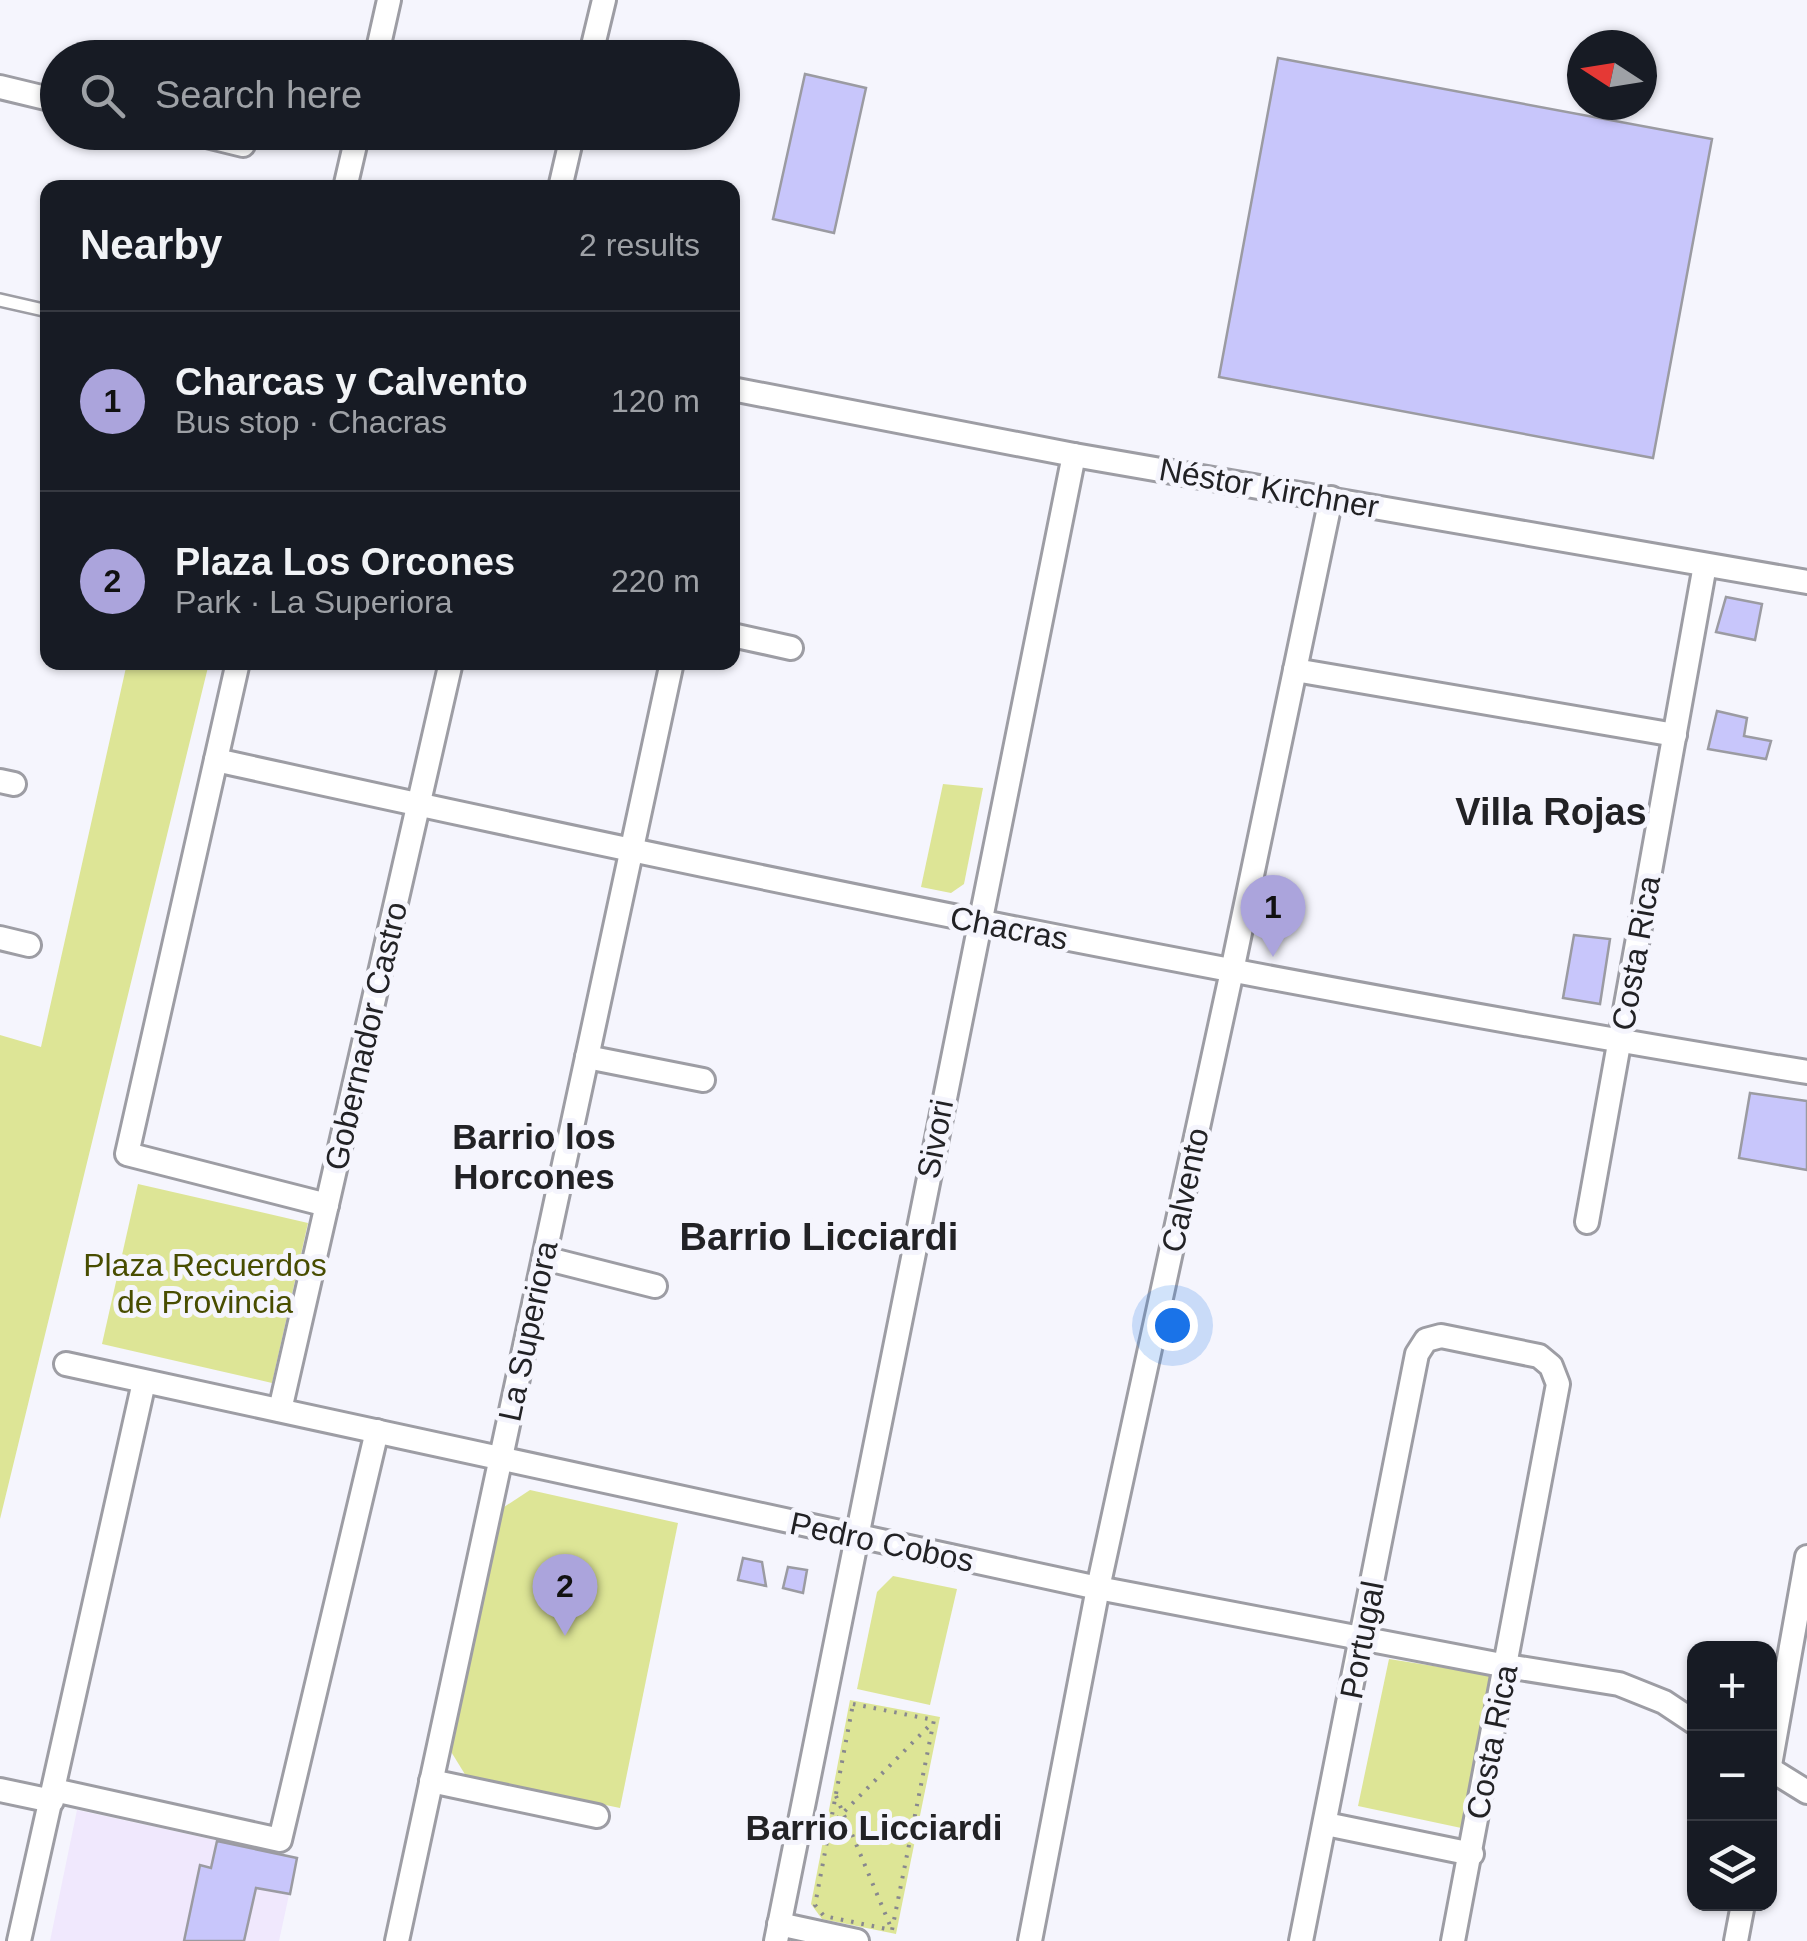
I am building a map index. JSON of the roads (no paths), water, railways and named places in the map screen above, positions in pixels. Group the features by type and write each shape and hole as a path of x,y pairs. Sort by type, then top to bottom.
{"street":[{"path":"380,40 390,0"},
{"path":"594,40 604,0"},
{"path":"0,87 40,97"},
{"path":"347,180 354,150"},
{"path":"562,180 569,150"},
{"name":"Néstor Kirchner","path":"740,392 1074,455 1807,582"},
{"name":"Sivori","path":"778,1932 854,1536 1074,455"},
{"name":"Calvento","path":"1030,1941 1098,1588 1331,498"},
{"name":"Costa Rica","path":"1587,1222 1705,565"},
{"path":"740,636 792,648"},
{"path":"236,670 128,1154 327,1205"},
{"name":"Gobernador Castro","path":"280,1410 449,670"},
{"name":"La Superiora","path":"397,1941 670,670"},
{"path":"1296,670 1675,735"},
{"name":"Chacras","path":"216,760 630,852 979,922 1621,1042 1807,1072"},
{"path":"0,938 29,945"},
{"path":"587,1057 703,1080"},
{"path":"544,1258 655,1286"},
{"name":"Portugal","path":"1301,1941 1417,1354 1426,1340 1442,1336 1539,1356 1551,1366"},
{"name":"Pedro Cobos","path":"66,1364 1098,1588 1620,1684 1664,1702 1687,1717"},
{"name":"Costa Rica","path":"1454,1941 1558,1384 1551,1366"},
{"path":"19,1941 144,1382"},
{"path":"0,1790 53,1796 280,1840 376,1431"},
{"path":"1776,1731 1807,1557"},
{"path":"1777,1772 1807,1792"},
{"path":"431,1781 597,1816"},
{"path":"1326,1824 1472,1854"},
{"path":"1736,1941 1742,1911"},
{"path":"778,1932 856,1941"}],"lane":[{"path":"0,300 40,309"}],"place":[{"name":"Charcas y Calvento","path":"1273,957"},
{"name":"Plaza Los Orcones","path":"565,1636"}],"district":[{"name":"Villa Rojas","path":"1551,812"},
{"name":"Barrio los Horcones","path":"534,1156"},
{"name":"Barrio Licciardi","path":"819,1237"},
{"name":"Barrio Licciardi","path":"874,1827"}],"park label":[{"name":"Plaza Recuerdos de Provincia","path":"205,1284"}]}
